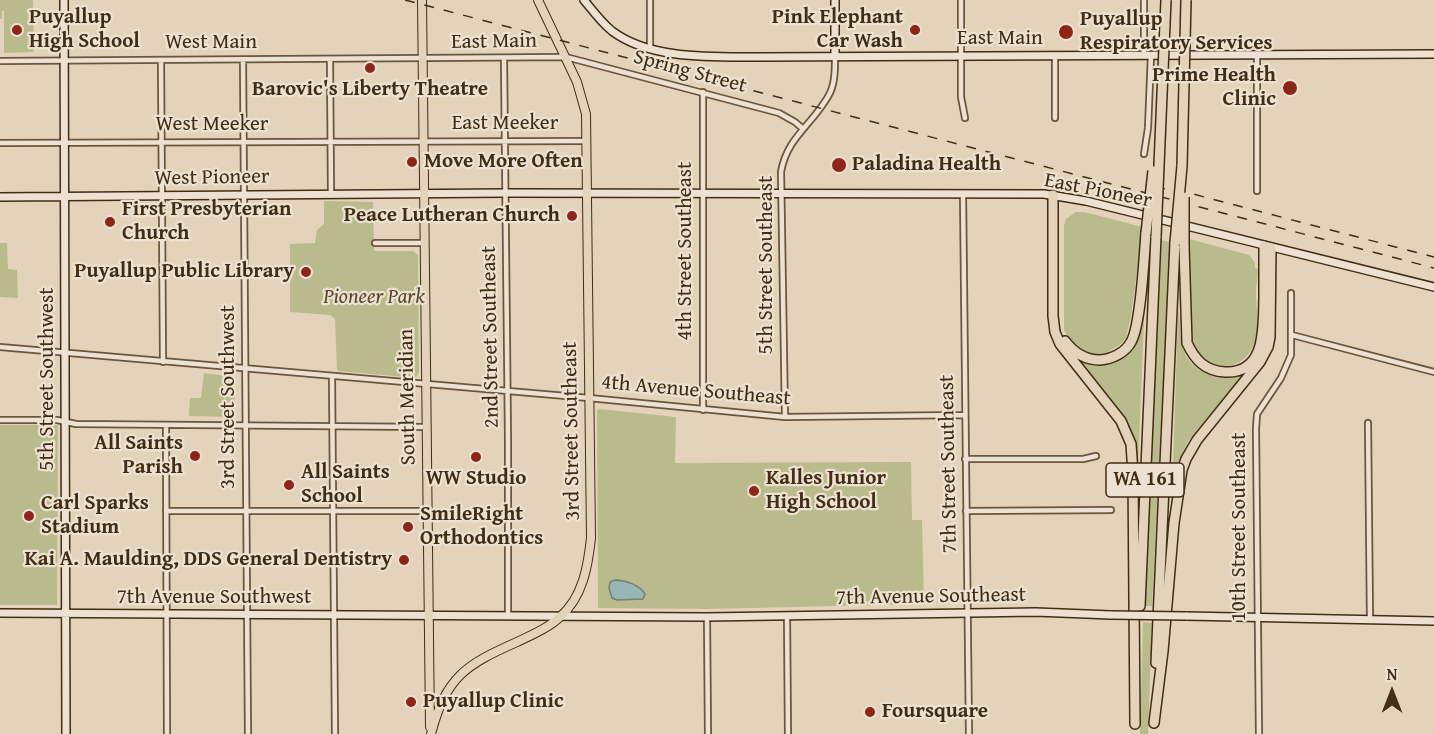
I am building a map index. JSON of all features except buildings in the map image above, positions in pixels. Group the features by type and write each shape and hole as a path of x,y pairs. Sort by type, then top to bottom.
{"highway":[{"path":"1056,196 1059,323 1067,343 1082,357 1094,360 1109,358 1122,353 1130,343 1136,324 1151,234 1162,104 1166,0"},
{"name":"WA 161","path":"1153,734 1179,245 1186,0"},
{"path":"1056,196 1053,316 1055,332 1065,350 1121,421 1131,444 1135,729"},
{"name":"WA 161","path":"1135,729 1151,234"},
{"path":"1179,245 1187,343 1202,365 1228,372 1246,367 1260,350 1267,247"},
{"path":"1154,723 1179,481 1190,450 1260,362 1268,347 1270,315 1267,247"}],"main road":[{"name":"5th Street Southwest","path":"64,0 66,734"},
{"name":"South Meridian","path":"422,0 431,734"},
{"name":"East Main","path":"584,0 612,31 627,39 650,47 699,56 1434,54"},
{"path":"835,0 835,57"},
{"name":"3rd Street Southeast","path":"431,734 442,700 457,679 484,656 536,633 560,617 582,584 587,570 591,538 586,114 578,82 540,2"},
{"name":"East Pioneer","path":"424,194 963,193 1056,196 1086,201 1434,287"},
{"name":"West Pioneer","path":"0,197 424,194"},
{"name":"7th Avenue Southeast","path":"428,616 707,617 1036,612 1434,621"},
{"name":"7th Avenue Southwest","path":"0,613 428,616"}],"street":[{"path":"650,0 650,47"},
{"path":"961,0 961,97 965,118"},
{"path":"1144,0 1148,55 1148,128 1144,154"},
{"path":"1257,55 1257,191"},
{"path":"1055,56 1055,118"},
{"name":"East Main","path":"423,59 566,57"},
{"name":"Spring Street","path":"566,57 778,113 802,128"},
{"name":"5th Street Southeast","path":"785,417 781,172 791,145 831,92 835,57"},
{"name":"2nd Street Southeast","path":"504,58 508,616"},
{"path":"330,59 331,194"},
{"name":"West Main","path":"0,61 423,59"},
{"path":"161,60 163,362"},
{"name":"3rd Street Southwest","path":"243,60 248,734"},
{"name":"4th Street Southeast","path":"703,92 703,410"},
{"name":"East Meeker","path":"424,140 587,141"},
{"name":"West Meeker","path":"0,143 424,140"},
{"name":"7th Street Southeast","path":"963,193 969,734"},
{"path":"375,243 424,243"},
{"name":"10th Street Southeast","path":"1259,734 1257,414 1289,363 1292,335 1291,293"},
{"path":"1292,335 1434,372"},
{"name":"4th Avenue Southeast","path":"0,347 785,417 965,415"},
{"path":"332,376 336,734"},
{"path":"0,420 76,424 426,426"},
{"path":"1368,423 1370,620"},
{"path":"166,425 167,734"},
{"path":"965,459 1083,459 1096,456"},
{"path":"166,510 427,511"},
{"path":"966,511 1111,510"},
{"path":"787,616 788,734"},
{"path":"707,617 708,734"}],"green space":[{"name":"Puyallup High School","path":"0,0 33,0 34,52 4,53 4,11 0,19"},
{"name":"Pioneer Park","path":"324,201 373,202 374,251 413,251 418,255 419,372 416,378 338,371 335,319 330,315 290,312 290,244 315,243 317,230 324,224"},
{"path":"1076,212 1143,227 1126,338 1107,353 1092,355 1082,352 1075,347 1064,330 1064,225 1066,219"},
{"path":"1189,239 1249,255 1255,263 1255,268 1258,269 1256,337 1248,355 1240,362 1221,366 1211,363 1195,348 1191,337 1187,257"},
{"path":"1160,240 1170,242 1152,606 1145,606 1145,599"},
{"path":"0,243 7,243 8,269 17,270 18,298 0,297"},
{"path":"1145,295 1138,467 1130,430 1120,411 1075,358 1095,365 1109,365 1127,354 1138,326"},
{"path":"1178,309 1183,348 1193,365 1201,371 1219,376 1247,370 1188,441 1173,469"},
{"path":"204,373 234,377 235,417 189,416 190,398 201,398"},
{"name":"Kalles Junior High School","path":"597,410 676,417 675,463 911,462 912,520 922,520 924,604 708,609 598,608"},
{"name":"Carl Sparks Stadium","path":"0,425 58,425 57,605 0,605"},
{"path":"1143,622 1152,623 1148,734 1140,734"}],"water":[{"path":"615,580 628,582 640,588 645,594 643,599 617,600 612,598 610,582"}],"railway":[{"path":"405,0 1434,268"},
{"path":"1155,187 1193,194 1434,257"}],"place":[{"name":"Puyallup High School","path":"17,30"},
{"name":"Pink Elephant Car Wash","path":"915,30"},
{"name":"Puyallup Respiratory Services","path":"1066,32"},
{"name":"Barovic's Liberty Theatre","path":"370,68"},
{"name":"Prime Health Clinic","path":"1290,88"},
{"name":"Move More Often","path":"412,162"},
{"name":"Paladina Health","path":"839,165"},
{"name":"Peace Lutheran Church","path":"572,216"},
{"name":"First Presbyterian Church","path":"110,222"},
{"name":"Puyallup Public Library","path":"306,272"},
{"name":"All Saints Parish","path":"195,456"},
{"name":"WW Studio","path":"476,457"},
{"name":"All Saints School","path":"289,485"},
{"name":"Kalles Junior High School","path":"754,491"},
{"name":"Carl Sparks Stadium","path":"29,516"},
{"name":"SmileRight Orthodontics","path":"408,527"},
{"name":"Kai A. Maulding, DDS General Dentistry","path":"404,560"},
{"name":"Puyallup Clinic","path":"411,702"},
{"name":"Foursquare","path":"870,712"}]}
